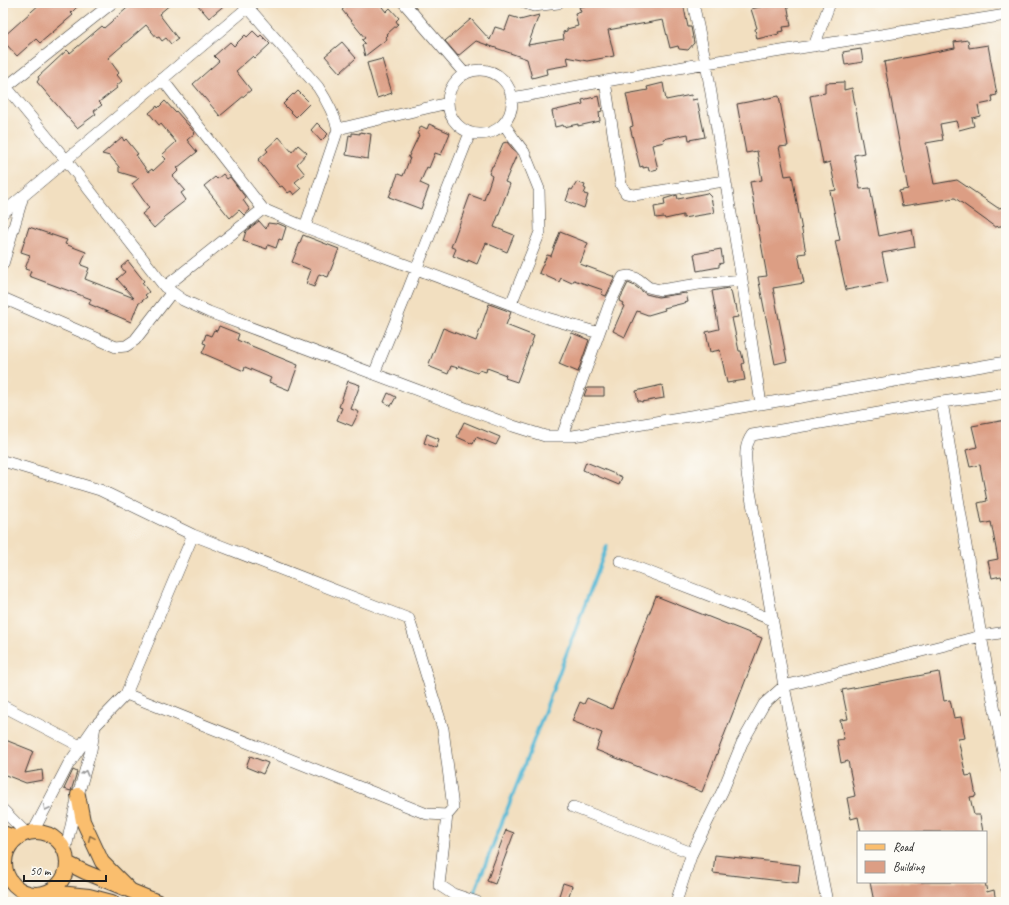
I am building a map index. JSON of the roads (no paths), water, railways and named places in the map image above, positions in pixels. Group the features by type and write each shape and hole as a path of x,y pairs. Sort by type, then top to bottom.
{"main road":[{"path":"78,795 83,821 102,862 131,891"},
{"path":"3,833 25,834 43,832 52,836 60,843 66,857 66,872 57,887 42,895 33,895 18,890 7,880 4,865 6,854 10,845 25,834"},
{"path":"66,857 85,872 158,902"},
{"path":"49,892 89,896 112,902"}],"street":[{"path":"112,3 5,85 168,290 183,300 209,312 512,426 546,436 573,436 1006,362"},
{"path":"404,3 465,74"},
{"path":"525,3 534,6 558,3"},
{"path":"693,3 706,63 761,404"},
{"path":"814,46 830,3"},
{"path":"3,213 248,5 318,87 328,102 338,129 305,227"},
{"path":"512,98 706,63 1006,15"},
{"path":"473,70 491,71 499,76 510,89 512,98 512,107 504,124 497,130 479,134 470,133 461,128 454,121 450,113 448,103 452,86 458,79 473,70"},
{"path":"162,79 263,209 305,227 547,318 599,333"},
{"path":"605,81 621,185 626,193 634,195 724,181"},
{"path":"338,129 448,103"},
{"path":"504,124 524,152 539,189 540,232 512,304"},
{"path":"374,374 470,133"},
{"path":"3,264 6,243 23,196"},
{"path":"3,298 116,347 126,346 135,340 168,290 263,209"},
{"path":"562,436 609,305 623,278 626,276 638,279 648,287 660,290 699,284 742,280"},
{"path":"827,902 784,686 747,474 745,451 748,442 752,435 942,402 1006,393"},
{"path":"942,402 981,636 1006,769"},
{"path":"3,461 100,490 193,535 409,619 443,728 453,808 447,815 439,885 453,894 477,902"},
{"path":"3,810 25,834 80,746 95,726 126,694 193,535"},
{"path":"620,561 773,620"},
{"path":"676,902 692,853 723,790 742,743 764,704 784,686 981,636 1006,632"},
{"path":"126,694 427,814 447,815"},
{"path":"3,706 80,746"},
{"path":"66,857 78,795 91,750 95,726"},
{"path":"572,807 692,853"}],"waterway":[{"path":"472,898 516,787 607,546"}]}
